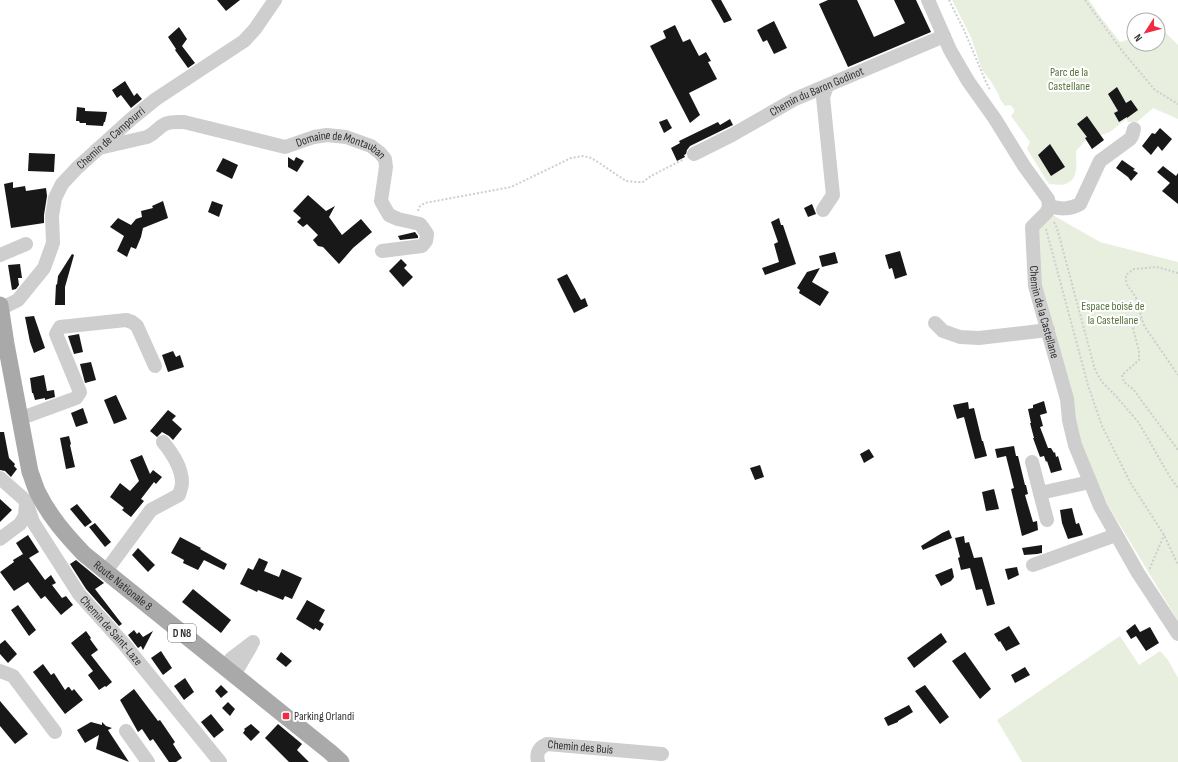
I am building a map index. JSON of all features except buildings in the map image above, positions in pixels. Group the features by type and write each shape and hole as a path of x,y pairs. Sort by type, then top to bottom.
{"main road":[{"name":"Route Nationale 8","path":"0,307 3,338 30,472 31,497 49,514 64,533 84,554 341,762"}],"street":[{"name":"Chemin de Campourri","path":"0,307 18,300 44,268 53,243 52,216 55,198 62,184 99,148 156,99 244,40 255,29 274,0"},
{"path":"928,0 950,50 968,81 995,119 1024,166 1048,199 1048,209 1068,209 1080,204 1100,161 1130,139 1134,129"},
{"name":"Chemin du Baron Godinot","path":"694,154 795,99 944,36"},
{"path":"823,210 833,195 823,97 827,86"},
{"name":"Domaine de Montauban","path":"99,148 147,137 154,134 165,124 173,122 184,122 285,147 314,137 327,135 346,137 371,146 385,159 386,167 381,201 389,216 415,223"},
{"name":"Chemin de la Castellane","path":"1048,209 1032,227 1036,286 1067,398 1069,420 1075,445 1100,506 1138,573 1178,634"},
{"path":"382,251 422,246 426,241 427,234 420,224 415,223"},
{"path":"0,255 26,244"},
{"path":"20,417 30,415 76,398 80,392 56,334 60,327 126,320 132,322 137,326 155,366"},
{"path":"935,323 943,331 960,337 979,338 1048,330"},
{"path":"106,571 151,510 179,495 182,483 180,470 172,454 163,442"},
{"path":"1032,462 1047,520"},
{"path":"0,478 31,497 25,516 20,524 0,539"},
{"path":"1040,493 1090,482"},
{"name":"Chemin de Saint-Laze","path":"31,497 33,522 79,594 124,644 220,762"},
{"path":"1033,565 1116,535"},
{"path":"0,671 12,676 55,732"},
{"path":"191,727 202,751 210,762"},
{"path":"126,731 148,762"},
{"name":"Chemin des Buis","path":"538,762 538,751 541,746 547,744 662,754"}],"path":[{"path":"949,0 964,30 986,82 994,96"},
{"path":"1085,0 1123,52 1155,90 1178,104"},
{"path":"415,223 420,206 425,203 511,187 571,158 583,156 591,158 626,181 643,182 651,176 694,154"},
{"path":"1048,209 1049,216 1057,228 1095,370 1102,382 1139,422 1170,477 1178,488"},
{"path":"1048,209 1043,219 1088,385 1102,426 1130,482 1164,536 1178,565"},
{"path":"1178,273 1157,267 1134,269 1126,275 1126,282 1137,299 1141,319 1178,375"},
{"path":"1141,319 1136,322 1133,329 1139,351 1139,360 1122,375 1124,382 1133,389 1178,450"},
{"path":"1150,568 1164,536"}],"green space":[{"name":"Parc de la Castellane","path":"952,0 1089,0 1120,42 1126,40 1126,52 1166,52 1166,33 1178,45 1178,119 1153,108 1137,122 1128,122 1126,119 1110,132 1085,141 1076,151 1076,172 1072,180 1062,185 1049,184 1027,149 1030,142 1011,116 1014,109 1010,105 1005,106 990,80 982,70 971,37"},
{"name":"Espace boisé de la Castellane","path":"1053,215 1100,242 1178,262 1178,621 1106,502 1091,471 1080,439 1049,328 1033,237 1037,224"},
{"path":"1120,636 1139,665 1160,651 1168,660 1178,678 1178,762 1022,762 997,720"}],"place":[{"name":"Parking Orlandi","path":"286,716"}]}
